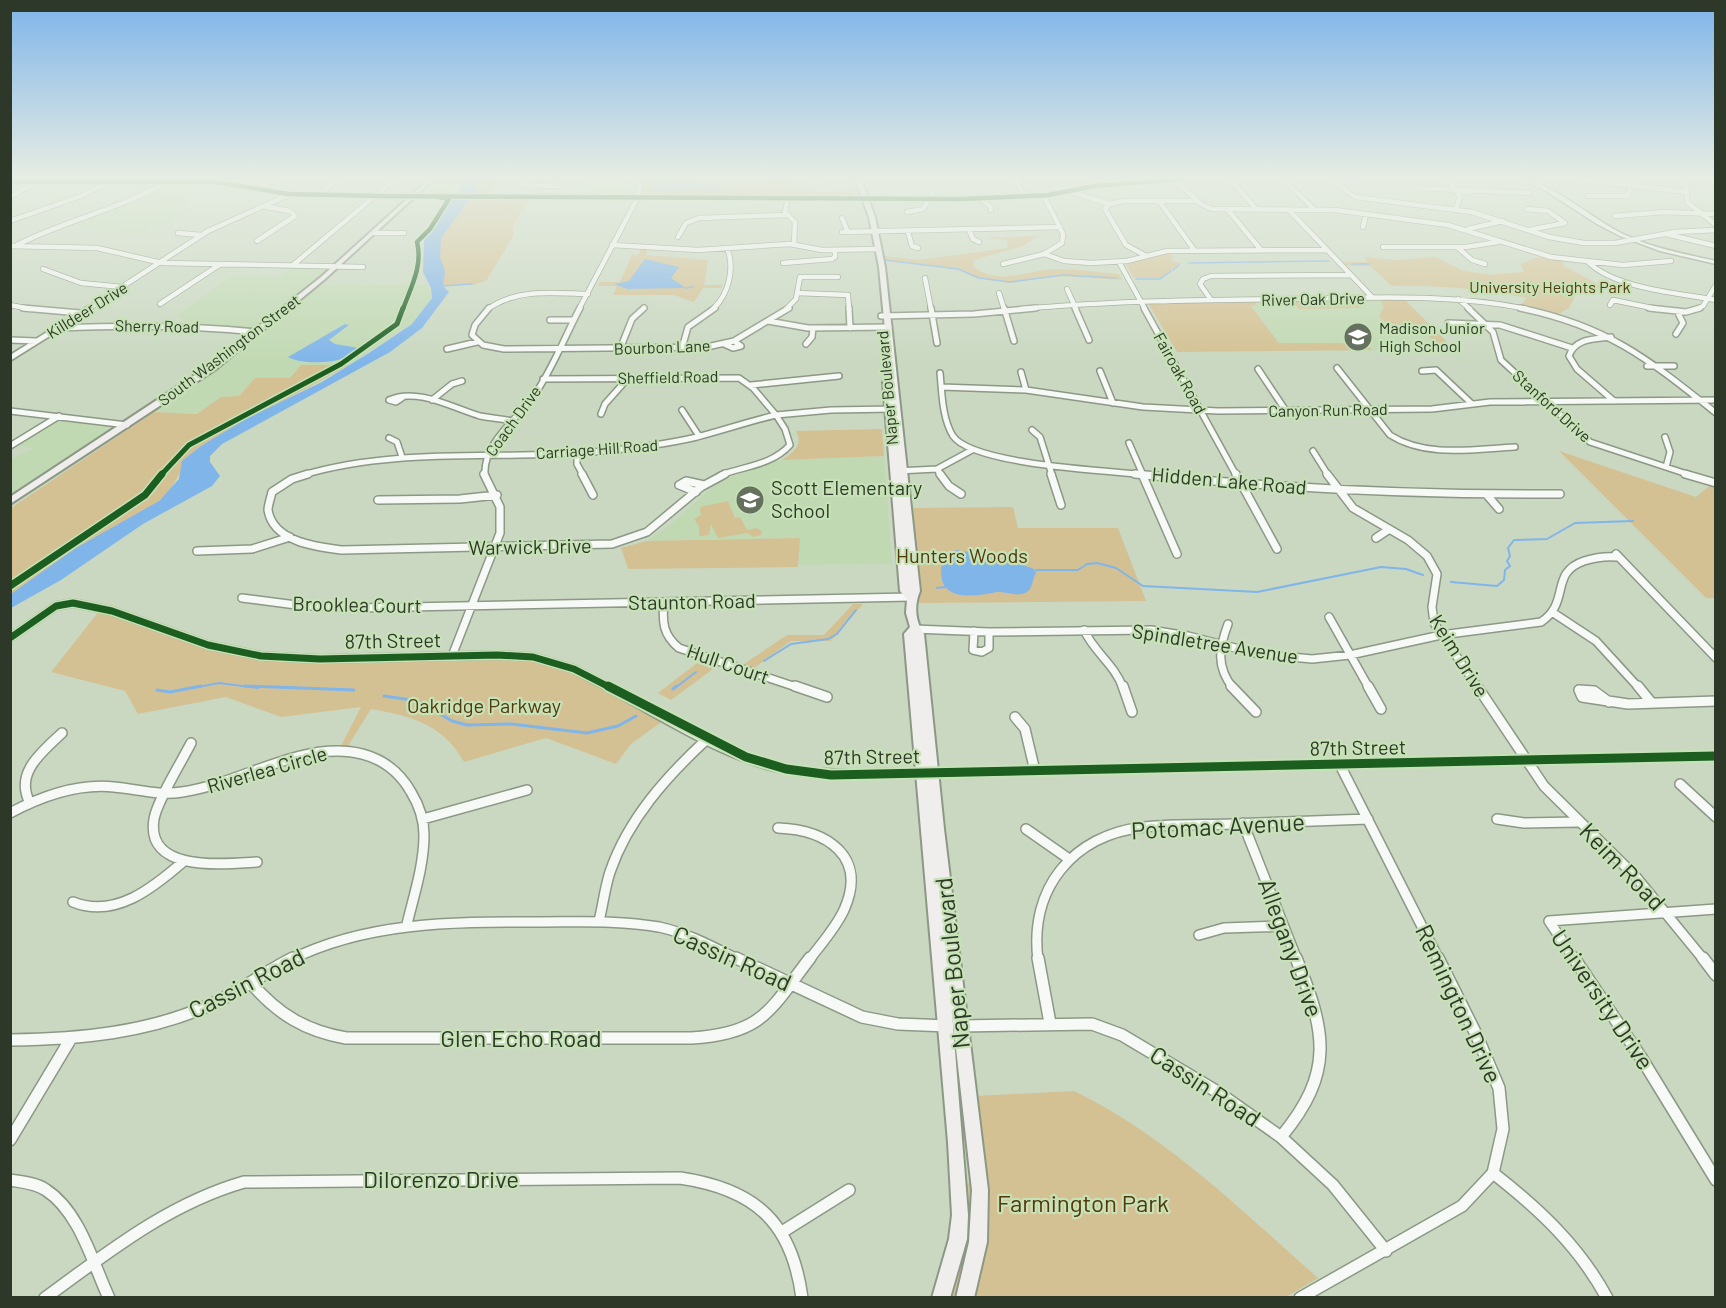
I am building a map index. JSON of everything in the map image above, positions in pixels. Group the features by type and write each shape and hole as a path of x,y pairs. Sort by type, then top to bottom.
{"main road":[{"name":"South Washington Street","path":"10,501 210,369 366,240"},
{"name":"Naper Boulevard","path":"874,240 899,471 905,591 911,597 914,629 909,634 952,1026 960,1215 958,1239 941,1298"},
{"name":"Naper Boulevard","path":"952,1026 980,1190 978,1242 965,1298"}],"street":[{"path":"12,247 27,240"},
{"path":"74,246 85,240"},
{"name":"Killdeer Drive","path":"10,358 162,263 194,240"},
{"path":"293,266 324,240"},
{"name":"Coach Drive","path":"452,656 495,548 501,523 497,495 484,474 488,455 513,420 530,402 615,240"},
{"path":"910,240 912,246 918,248"},
{"path":"975,240 979,242"},
{"path":"1004,264 1044,254 1062,243 1063,240"},
{"path":"1123,240 1126,245 1146,256"},
{"path":"1187,240 1195,251"},
{"path":"1253,240 1261,250"},
{"path":"1317,240 1374,298"},
{"path":"1494,240 1540,255 1588,262 1628,266 1671,261"},
{"path":"1564,240 1610,244 1634,240"},
{"path":"1634,240 1716,263"},
{"path":"1690,240 1715,246 1714,255"},
{"path":"1383,248 1456,247 1499,242"},
{"path":"612,245 698,250 794,244 835,250 876,249"},
{"path":"12,247 74,246 104,249 144,261 162,263 363,267"},
{"path":"1456,247 1472,260 1485,264"},
{"path":"682,348 688,327 715,308 726,294 732,260 727,248"},
{"path":"793,262 832,259 835,257 835,250"},
{"path":"1044,254 1075,263 1119,262 1162,252 1327,250"},
{"name":"Fairoak Road","path":"1119,262 1277,549"},
{"path":"1588,262 1594,269 1613,278 1716,300"},
{"path":"160,304 220,264"},
{"path":"43,269 89,285 124,287"},
{"path":"1211,300 1200,284 1203,279 1210,277 1351,275"},
{"name":"Bourbon Lane","path":"477,342 500,348 682,348 724,344 733,348 741,346 734,341 794,304 800,278 838,277"},
{"path":"925,278 938,343"},
{"path":"1610,305 1613,300 1677,311 1698,309 1716,285"},
{"path":"1067,289 1089,340"},
{"path":"797,293 848,295 850,328"},
{"path":"447,349 477,342 472,335 473,327 486,309 501,301 534,294 588,294"},
{"path":"999,294 1014,341"},
{"name":"River Oak Drive","path":"884,316 1005,311 1073,303 1374,298 1458,299 1537,311 1580,324 1611,337 1657,366 1716,413"},
{"name":"Stanford Drive","path":"1458,299 1496,336 1493,350 1502,360 1590,442 1617,453 1716,483"},
{"path":"10,305 45,312 81,313"},
{"path":"620,349 632,319 644,308"},
{"path":"1676,334 1683,323 1677,311"},
{"path":"550,320 574,320"},
{"path":"768,321 813,328 885,327"},
{"path":"1448,323 1484,323 1505,327 1572,348"},
{"name":"Sherry Road","path":"58,328 123,325 212,327 256,332"},
{"path":"806,344 812,338 813,328"},
{"path":"1611,337 1582,342 1572,348 1569,356 1572,364 1614,401"},
{"path":"10,340 37,341"},
{"path":"1647,366 1674,366"},
{"path":"1336,368 1402,447 1515,447"},
{"path":"1258,369 1286,411"},
{"path":"1422,370 1436,370 1472,404"},
{"path":"1100,371 1113,403"},
{"path":"1020,372 1026,390"},
{"path":"899,471 937,469 972,450 951,433 940,373"},
{"path":"751,385 839,375"},
{"name":"Sheffield Road","path":"543,378 726,376 744,379 751,385"},
{"path":"601,414 602,408 620,392 629,377"},
{"path":"432,400 452,384 462,381"},
{"path":"751,385 775,416"},
{"name":"Canyon Run Road","path":"942,387 1026,390 1113,403 1202,411 1444,408 1472,404 1545,401 1716,400"},
{"path":"402,398 432,400 476,414 513,420"},
{"name":"Carriage Hill Road","path":"290,537 274,523 267,502 274,490 295,478 351,464 402,457 577,453 638,448 699,436 775,416 817,410 893,409"},
{"path":"682,410 699,436"},
{"path":"10,411 127,425"},
{"path":"10,446 59,416"},
{"name":"Warwick Drive","path":"290,537 312,545 350,550 595,546 625,542 659,527 704,485 727,473 774,458 786,450 790,436 775,416"},
{"path":"1032,430 1040,437 1061,505"},
{"path":"1665,437 1670,452 1666,467"},
{"path":"389,438 397,442 402,457"},
{"path":"1129,443 1177,554"},
{"name":"Hidden Lake Road","path":"972,450 1048,463 1241,483 1487,495 1560,494"},
{"name":"Keim Drive","path":"1313,451 1358,512 1418,548 1432,562 1438,586 1430,605 1430,614 1441,634 1527,761"},
{"path":"577,453 577,464 593,495"},
{"path":"937,469 949,486 961,494"},
{"path":"696,492 679,485 686,481 704,485"},
{"path":"378,500 460,499 497,495"},
{"path":"1487,495 1499,509"},
{"path":"1376,538 1388,530"},
{"path":"197,551 252,549 290,537"},
{"path":"1651,702 1600,642 1580,627 1555,614 1560,603 1562,577 1566,569 1583,561 1616,555 1716,658"},
{"name":"Staunton Road","path":"472,606 911,597"},
{"name":"Brooklea Court","path":"242,598 334,607 472,606"},
{"name":"Hull Court","path":"664,602 663,629 669,640 679,648 827,697"},
{"name":"87th Street","path":"10,638 62,604 103,608 208,645 261,656 320,659 519,656 562,664 752,760 794,771 831,775 1716,756"},
{"name":"Spindletree Avenue","path":"914,629 989,632 1151,630 1259,654 1294,658 1350,655 1441,634 1533,624 1555,614"},
{"path":"1329,617 1381,709"},
{"path":"1228,624 1220,645 1220,664 1228,682 1256,712"},
{"path":"1084,630 1089,643 1119,676 1132,712"},
{"path":"974,631 973,650 982,652 989,648 989,632"},
{"path":"1609,702 1716,701"},
{"path":"1015,717 1025,729 1035,771"},
{"path":"30,803 23,788 26,775 34,762 62,733"},
{"path":"599,921 611,871 623,843 665,781 707,739"},
{"path":"191,743 154,817 155,837 163,849 184,861 257,862"},
{"name":"Riverlea Circle","path":"10,813 56,793 90,787 114,787 164,794 220,784 307,754 355,751 384,760 398,771 411,790 423,819 420,862 407,924"},
{"name":"Keim Road","path":"1527,761 1544,786 1636,877 1716,975"},
{"name":"Remington Drive","path":"1340,765 1476,1034 1499,1088 1503,1129 1493,1173"},
{"path":"1680,784 1716,817"},
{"path":"423,819 527,790"},
{"name":"Potomac Avenue","path":"1050,1023 1038,957 1036,925 1042,898 1055,876 1069,859 1097,841 1127,830 1166,825 1368,819"},
{"path":"1497,819 1524,823 1578,822"},
{"name":"Allegany Drive","path":"1243,823 1312,1000 1319,1031 1320,1057 1316,1083 1300,1115 1281,1137"},
{"name":"Glen Echo Road","path":"250,983 273,1009 298,1025 328,1035 366,1039 711,1037 728,1034 755,1023 776,1006 844,910 849,892 849,873 845,857 827,838 807,830 778,828"},
{"path":"1026,829 1069,859"},
{"path":"73,902 90,908 120,902 156,884 184,861"},
{"path":"1668,914 1716,909"},
{"name":"University Drive","path":"1668,914 1549,921 1642,1059 1716,1180"},
{"name":"Cassin Road","path":"10,1040 70,1040 115,1035 164,1023 214,1003 303,954 368,932 407,924 599,921 642,924 678,933 870,1021 902,1026 1092,1024 1122,1035 1216,1091 1281,1137 1333,1185 1386,1251"},
{"path":"1199,935 1224,928 1283,926"},
{"path":"10,1140 70,1040"},
{"path":"1300,1298 1462,1206 1493,1173 1540,1209 1572,1243 1607,1298"},
{"name":"Dilorenzo Drive","path":"45,1298 192,1198 224,1186 264,1181 702,1179 728,1187 754,1201 770,1215 783,1232 799,1271 802,1298"},
{"path":"10,1180 38,1186 60,1202 69,1214 109,1298"},
{"path":"783,1232 849,1190"}],"shaded area":[{"path":"293,267 329,269 257,328 191,325 177,315 232,276 280,277"},
{"path":"428,285 432,298 416,320 349,365 301,365 290,378 255,378 239,396 221,397 197,414 154,412 221,365 319,286"},
{"name":"Madison Junior High School","path":"1357,301 1405,301 1455,350 1285,351 1251,305 1294,305 1298,309 1363,308"},
{"path":"62,418 119,425 11,496 11,459 34,448 16,445"},
{"path":"884,456 892,564 799,565 799,538 646,541 667,528 718,482 749,470 782,460"}],"green space":[{"path":"433,240 511,240 486,281 472,285 439,285"},
{"path":"1007,240 1031,240 1023,246 974,260 973,266 982,272 1002,276 1062,269 1119,274 1122,280 1060,276 1009,283 976,278 956,269 885,261 884,256 918,260 1008,248"},
{"path":"642,247 648,247 646,255 708,260 704,285 722,285 722,288 703,288 694,302 674,295 613,295 617,286 598,286 600,282 620,282 632,255 638,255"},
{"path":"1170,253 1173,257 1171,260 1180,263 1161,278 1134,278 1126,264"},
{"name":"University Heights Park","path":"1364,257 1396,260 1436,257 1463,271 1491,275 1524,272 1520,264 1538,257 1564,261 1564,266 1607,289 1579,288 1569,308 1557,315 1519,306 1527,298 1510,295 1443,287 1392,286 1370,266 1345,266 1341,262 1367,262"},
{"path":"1380,300 1405,300 1453,348 1440,348 1424,332 1393,330 1379,316 1384,307"},
{"path":"1292,301 1355,301 1362,308 1299,309"},
{"path":"1255,302 1257,305 1251,306 1279,343 1348,343 1345,337 1360,336 1372,350 1177,352 1148,303"},
{"path":"301,365 349,365 201,446 194,452 172,487 160,500 130,520 76,549 11,594 11,508 154,412 197,414 221,397 239,396 255,378 290,378"},
{"path":"882,429 884,456 782,460 798,444 796,431"},
{"path":"1559,451 1696,497 1713,483 1715,485 1715,598 1706,598"},
{"path":"728,501 735,518 740,517 747,530 757,528 762,531 761,535 753,537 748,533 718,538 711,524 709,535 699,536 699,526 694,519 701,515 700,507"},
{"name":"Hunters Woods","path":"1013,507 1018,528 1118,528 1146,601 919,603 910,508"},
{"path":"800,538 798,567 628,569 621,548 646,541"},
{"path":"853,604 863,604 831,641 791,641 754,668 744,664 787,635 824,635"},
{"name":"Oakridge Parkway","path":"100,610 255,657 502,657 525,660 567,671 664,720 631,744 616,764 546,738 464,762 456,749 436,730 412,719 371,709 348,746 341,746 361,707 281,717 226,697 138,714 125,691 51,672"},
{"path":"697,663 713,669 671,700 658,693"},
{"name":"Farmington Park","path":"1074,1091 1108,1109 1172,1152 1318,1278 1286,1297 976,1297 987,1239 974,1096"},
{"path":"969,1183 973,1186 972,1231 958,1297 948,1298 965,1184"}],"water":[{"path":"441,240 440,257 445,271 443,286 449,292 422,328 390,352 222,444 210,456 210,462 220,476 212,486 143,524 61,580 11,608 11,594 76,548 159,501 179,479 182,461 201,446 246,419 322,382 412,324 432,298 431,288 423,272 424,241"},
{"path":"645,259 679,267 671,278 686,288 627,289 614,284 629,281"},
{"path":"345,324 349,325 329,340 335,344 359,348 354,353 326,362 304,362 288,357"},
{"path":"957,550 1006,559 1034,569 1036,573 1031,587 1028,592 1022,594 997,592 962,595 953,593 946,588 942,580 941,569 944,554"}],"waterway":[{"path":"884,260 958,269 979,278 1010,282 1063,275 1116,278"},
{"path":"1189,263 1329,261"},
{"path":"1352,264 1369,264"},
{"path":"1173,270 1179,265"},
{"path":"1136,279 1160,279 1171,271"},
{"path":"443,286 472,284"},
{"path":"686,288 693,287"},
{"path":"1451,582 1497,586 1504,580 1505,570 1510,566 1507,561 1510,556 1508,548 1514,540 1547,539 1575,523 1633,521"},
{"path":"1036,570 1078,570 1087,564 1097,563 1116,568 1143,586 1257,592 1381,567 1406,569 1423,575"},
{"path":"937,588 945,587"},
{"path":"764,661 791,644 828,639 837,634 856,610"},
{"path":"675,688 696,672"},
{"path":"193,688 219,683 258,688"},
{"path":"157,690 170,692 201,686"},
{"path":"245,686 354,690"},
{"path":"673,689 677,686"},
{"path":"384,696 418,701 452,721 467,725 511,724 587,733 618,726 636,716"}],"cycle path":[{"path":"10,586 145,495 178,454 189,445 341,364 397,324 418,269 420,255 417,242 419,240"},
{"path":"10,638 56,606 73,603 112,611 208,645 261,656 320,659 497,655 533,657 574,669 746,757 786,769 831,775 1716,756"}],"place":[{"name":"Madison Junior High School","path":"1358,337"},
{"name":"Scott Elementary School","path":"750,500"}]}
